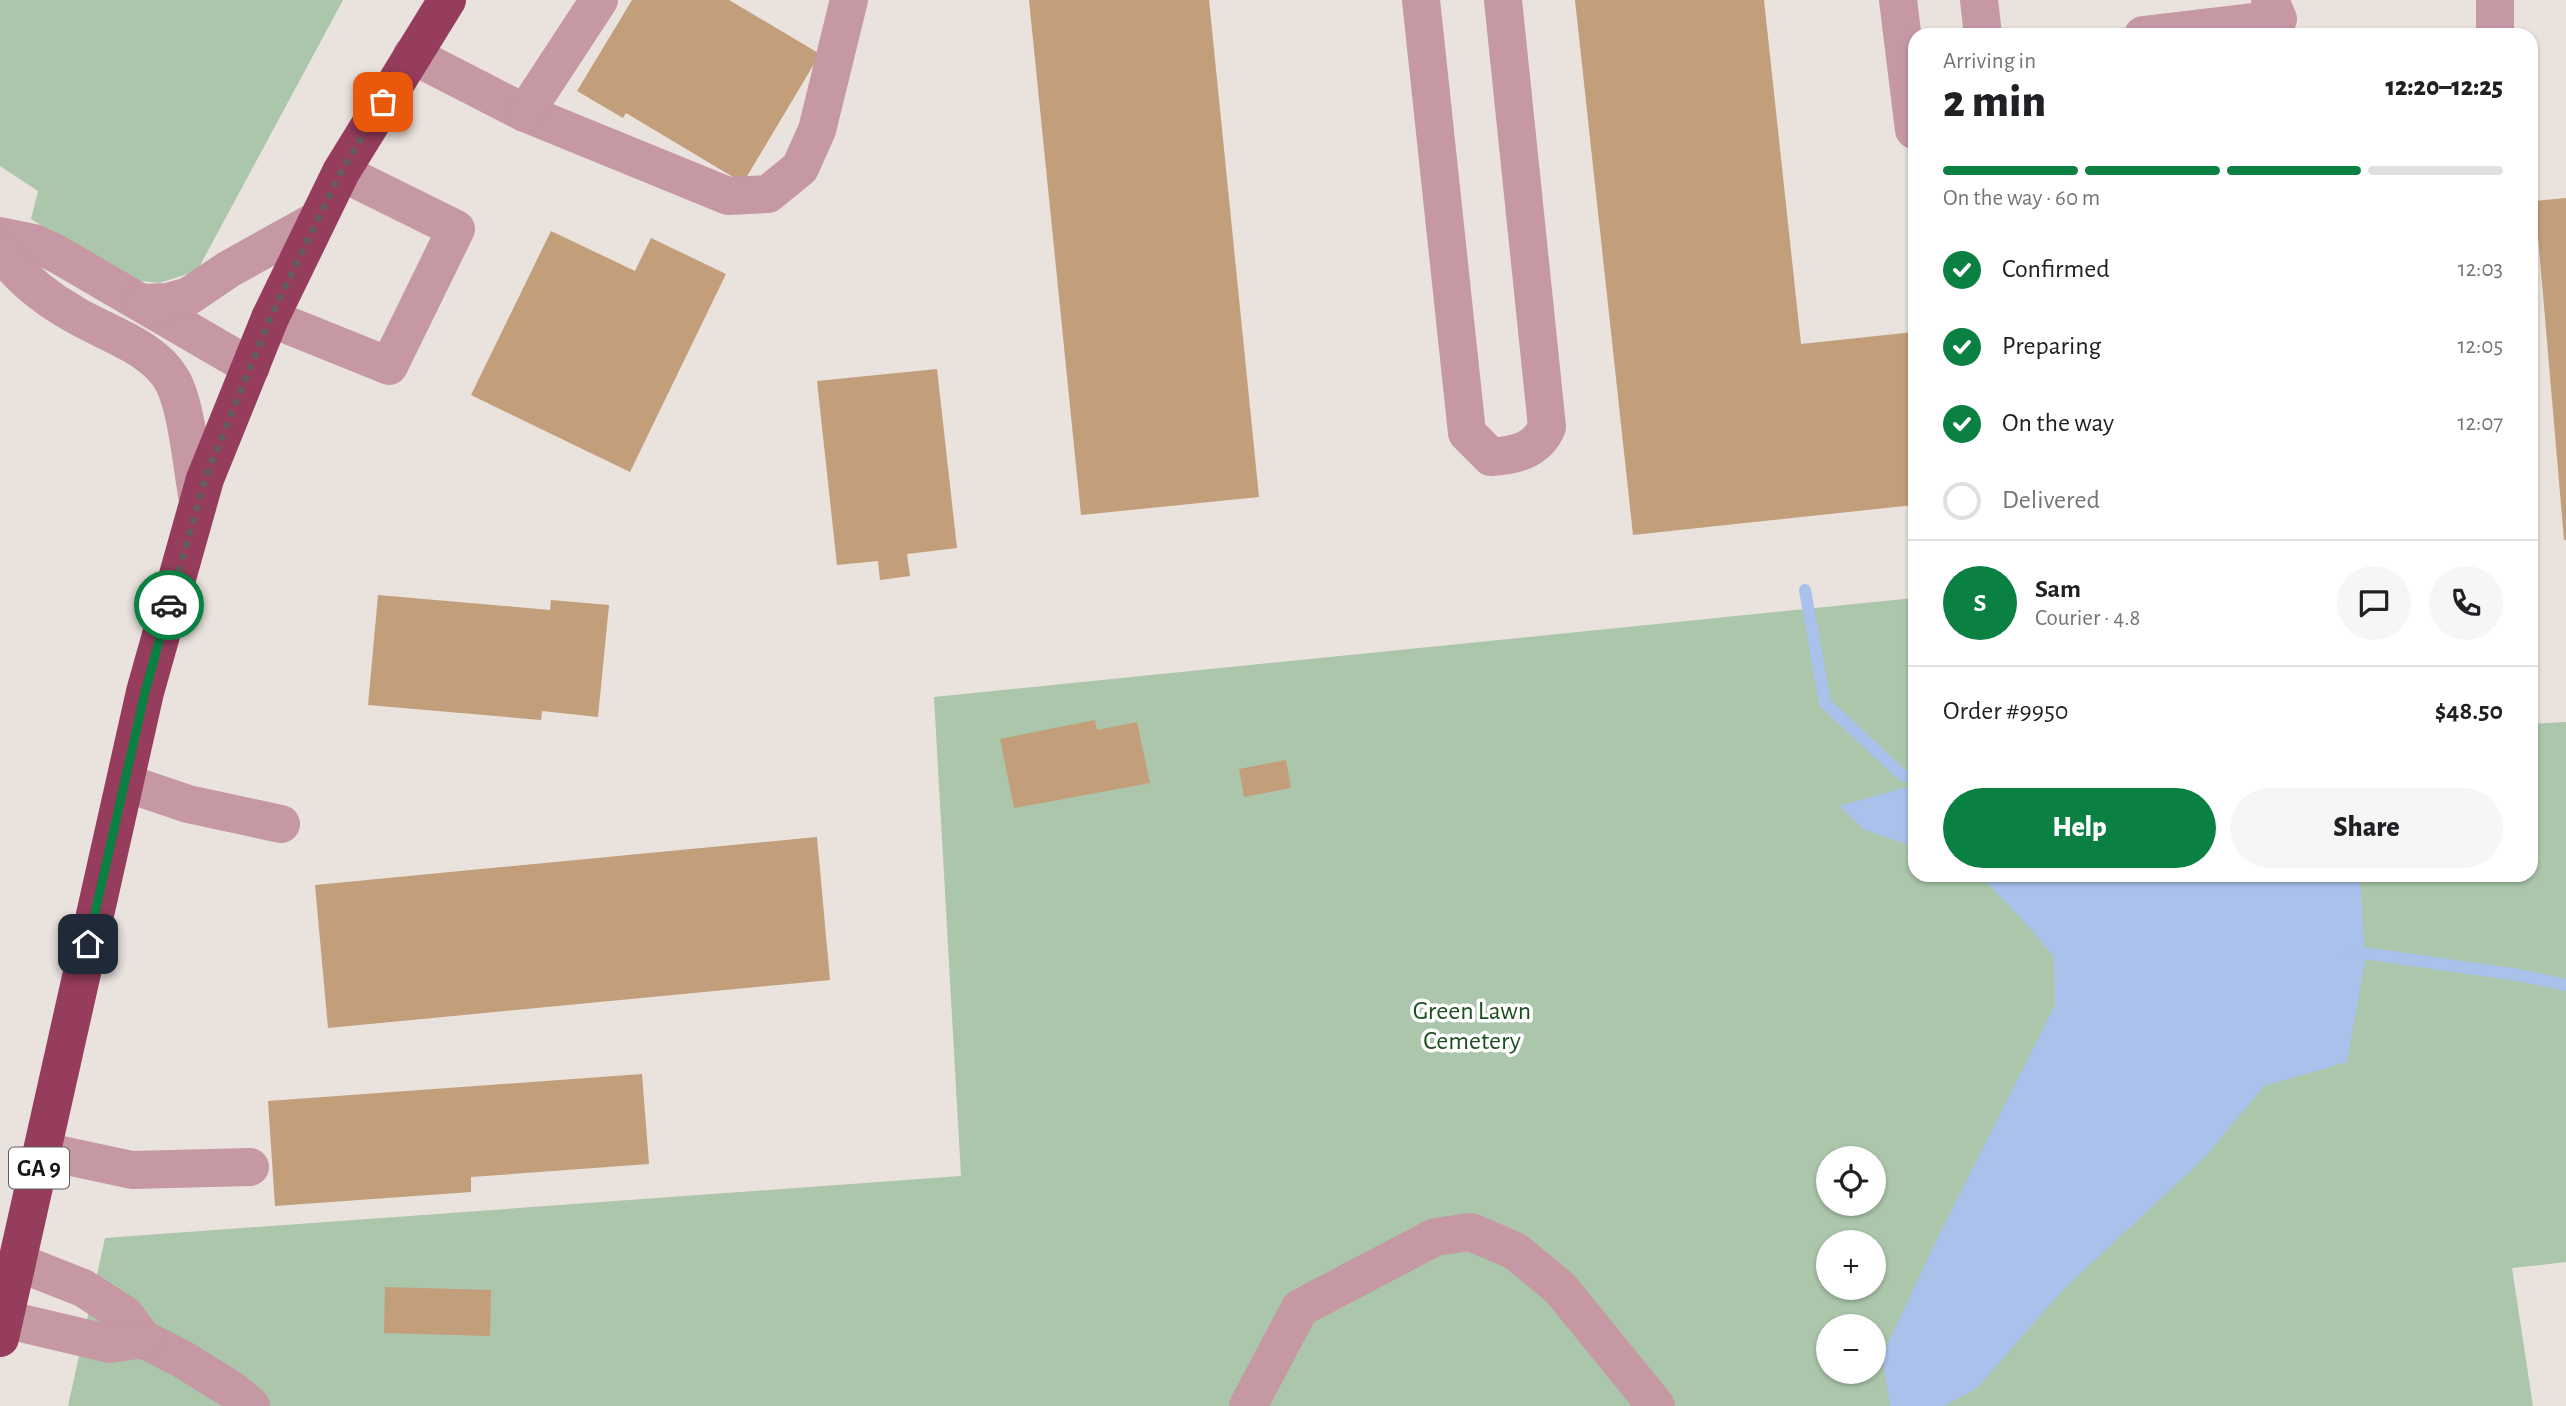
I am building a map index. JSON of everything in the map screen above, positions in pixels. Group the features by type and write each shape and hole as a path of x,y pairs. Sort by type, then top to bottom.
{"highway":[{"name":"GA 9","path":"2,1329 145,692 198,500 270,318 317,220 341,172 447,0"}],"lane":[{"path":"526,113 599,0"},
{"path":"412,55 526,113 728,196 768,194 800,168 817,130 849,0"},
{"path":"1420,0 1467,433 1492,457 1513,455 1531,448 1543,436 1547,427 1503,0"},
{"path":"1898,0 1908,81"},
{"path":"1979,0 1982,28"},
{"path":"2202,28 2277,19 2270,0"},
{"path":"2495,0 2495,28"},
{"path":"270,318 389,366 456,229 341,172"},
{"path":"142,303 167,302 189,296 229,269 317,220"},
{"path":"0,236 46,248 251,367"},
{"path":"0,250 8,262 36,289 71,313 145,353 161,365 179,396 198,500"},
{"path":"125,783 188,804 281,824"},
{"path":"43,1151 132,1170 250,1167"},
{"path":"1248,1406 1300,1308 1435,1237 1471,1232 1515,1251 1560,1288 1656,1406"},
{"path":"17,1262 83,1288 125,1315 143,1339 232,1390 251,1406"},
{"path":"2,1329 68,1336 110,1344 143,1339"}],"green space":[{"path":"0,0 343,0 197,271 159,283 125,279 31,219 38,191 0,166"},
{"name":"Green Lawn Cemetery","path":"1908,599 1908,882 2538,882 2538,724 2566,722 2566,1262 2512,1268 2533,1406 68,1406 105,1238 961,1176 934,697"}],"water":[{"path":"1908,787 1908,845 1863,829 1839,806"},
{"path":"1986,882 2360,882 2365,961 2347,1062 2264,1086 2206,1156 2061,1292 1976,1389 1944,1406 1890,1406 1886,1381 1886,1348 1938,1237 2055,1005 2054,957"}],"building":[{"path":"632,0 729,0 820,54 743,183 626,113 623,118 577,91"},
{"path":"1029,0 1209,0 1259,497 1081,515"},
{"path":"1575,0 1764,0 1801,344 1908,333 1908,506 1633,535"},
{"path":"2566,198 2566,540 2538,236 2538,201"},
{"path":"551,231 635,271 651,238 726,274 630,472 471,395"},
{"path":"937,369 957,548 907,554 910,576 880,580 878,561 837,565 817,381"},
{"path":"378,595 550,610 551,600 609,605 598,717 542,711 541,720 368,705"},
{"path":"1095,720 1097,730 1137,722 1150,783 1014,808 1000,739"},
{"path":"1286,760 1291,788 1244,797 1239,769"},
{"path":"817,837 830,980 328,1028 315,885"},
{"path":"642,1074 649,1164 471,1177 471,1192 275,1206 268,1101"},
{"path":"385,1287 491,1290 490,1336 384,1333"}],"waterway":[{"path":"1805,590 1825,703 1902,775 1908,776"},
{"path":"2349,951 2518,975 2566,985"}],"way so far":[{"path":"169,605 205,479 270,318 341,172 383,102"}],"route":[{"path":"88,944 145,692 169,605"}]}
